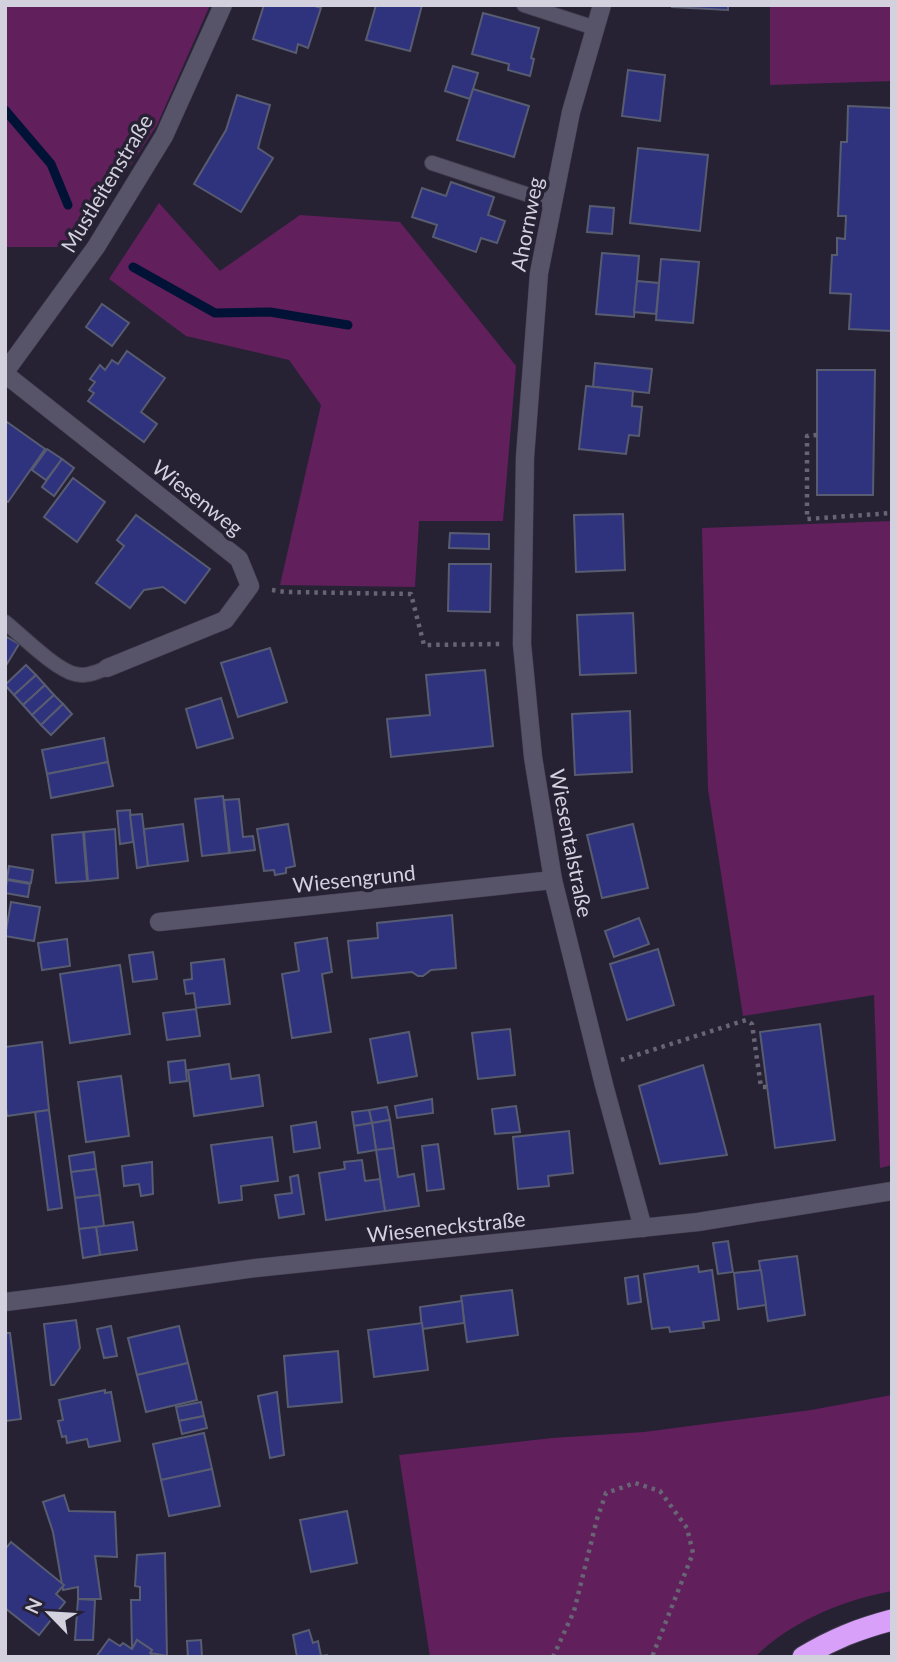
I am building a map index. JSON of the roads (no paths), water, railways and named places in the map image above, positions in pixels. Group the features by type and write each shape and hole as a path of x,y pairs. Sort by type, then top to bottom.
{"highway":[{"path":"803,1657 831,1640 892,1620"}],"street":[{"name":"Mustleitenstraße","path":"5,373 96,247 164,136 223,5"},
{"name":"Ahornweg","path":"525,457 538,273 571,111 602,5"},
{"name":"Wiesenweg","path":"5,373 240,559 250,586 226,620 107,668"},
{"name":"Wiesentalstraße","path":"525,457 522,644 533,757 553,880 643,1228"},
{"name":"Wiesengrund","path":"159,922 553,880"},
{"name":"Wieseneckstraße","path":"5,1302 256,1268 698,1222 892,1191"}],"lane":[{"path":"524,5 595,28"},
{"path":"432,163 553,203"},
{"path":"5,622 34,648 74,674 90,675 107,668"}],"waterway":[{"path":"5,110 51,164 68,205"},
{"path":"133,267 215,313 270,312 348,325"}]}
